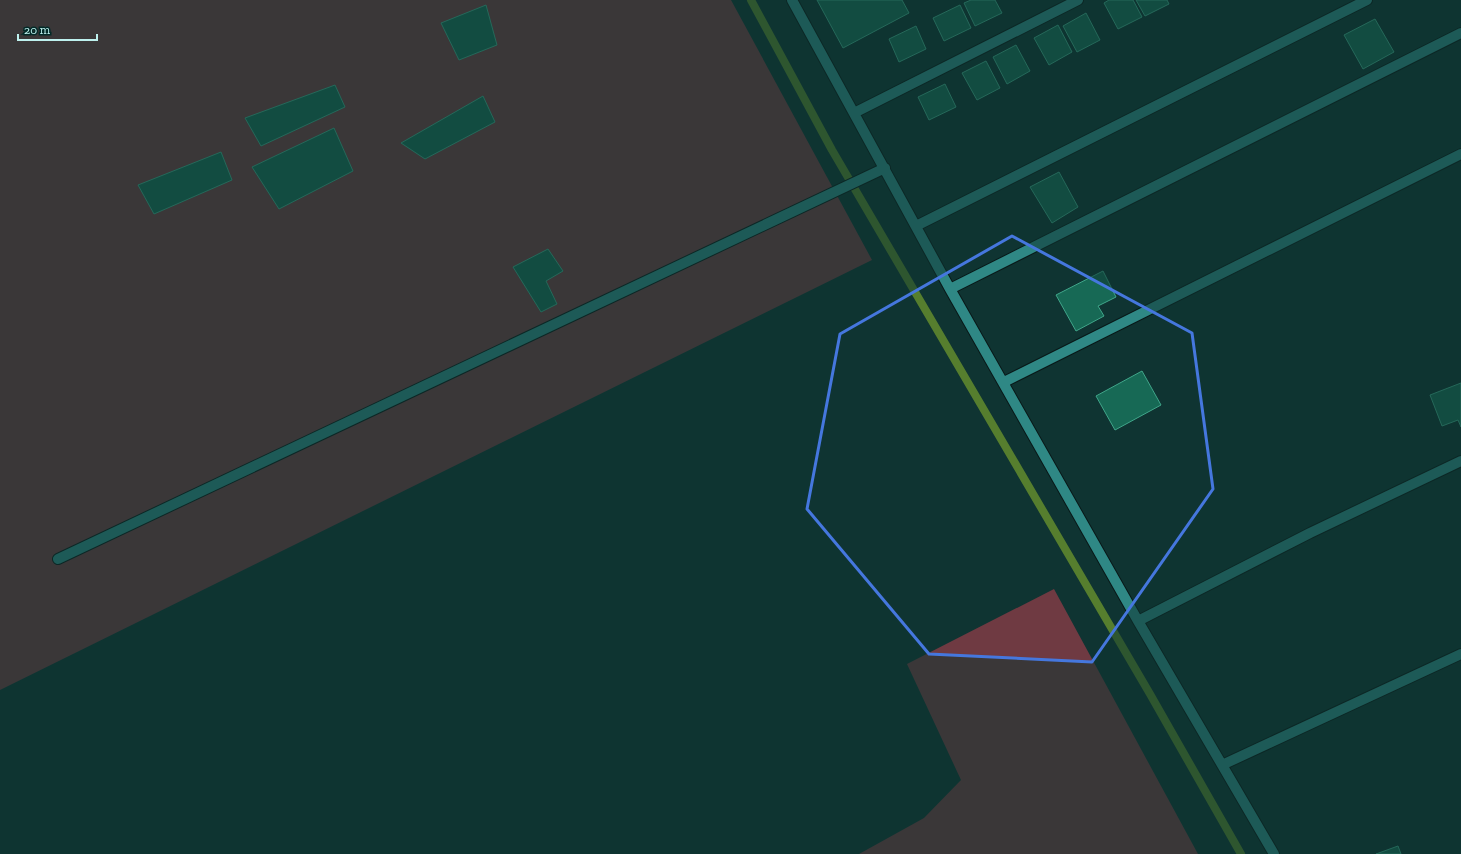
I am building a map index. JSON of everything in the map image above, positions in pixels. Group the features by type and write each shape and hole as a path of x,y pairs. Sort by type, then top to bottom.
{"street":[{"path":"792,0 950,289 1138,621 1274,854"},
{"path":"854,113 1078,0"},
{"path":"916,226 1367,0"},
{"path":"950,289 1461,33"},
{"path":"1004,382 1461,154"},
{"path":"58,559 885,168"},
{"path":"1138,621 1310,533 1461,461"},
{"path":"1222,765 1461,654"}],"highlighted area":[{"path":"1012,236 1192,333 1213,489 1092,662 929,654 807,509 840,334"}],"shaded area":[{"path":"0,0 731,0 872,260 0,690"},
{"path":"1054,589 1198,854 859,854 924,818 961,780 907,664"}],"building":[{"path":"817,0 902,0 909,13 843,48"},
{"path":"971,0 995,0 1002,13 975,26 964,3"},
{"path":"1109,0 1133,0 1142,17 1118,29 1104,3"},
{"path":"1136,0 1167,0 1169,4 1145,16"},
{"path":"486,5 497,45 459,60 441,23"},
{"path":"960,5 971,28 944,41 933,18"},
{"path":"1086,13 1100,40 1077,52 1063,26"},
{"path":"1375,19 1394,52 1363,69 1344,35"},
{"path":"1058,25 1072,52 1049,65 1034,38"},
{"path":"916,26 926,49 899,62 889,39"},
{"path":"1016,45 1030,71 1007,84 993,57"},
{"path":"986,61 1000,88 977,100 962,73"},
{"path":"945,84 956,107 929,120 918,97"},
{"path":"335,85 345,107 261,146 245,118"},
{"path":"483,96 495,122 425,159 401,143"},
{"path":"334,128 353,171 279,209 252,167"},
{"path":"221,152 232,180 154,214 138,185"},
{"path":"1059,172 1078,207 1052,223 1030,187"},
{"path":"548,249 563,271 546,281 557,304 541,312 513,267"},
{"path":"1103,271 1116,297 1098,306 1104,316 1076,331 1056,295"},
{"path":"1142,371 1161,405 1115,430 1096,396"},
{"path":"1461,383 1461,427 1458,420 1442,426 1430,395"},
{"path":"1398,846 1401,854 1376,854"}],"waterway":[{"path":"751,0 832,150 1150,694 1241,854"}]}
